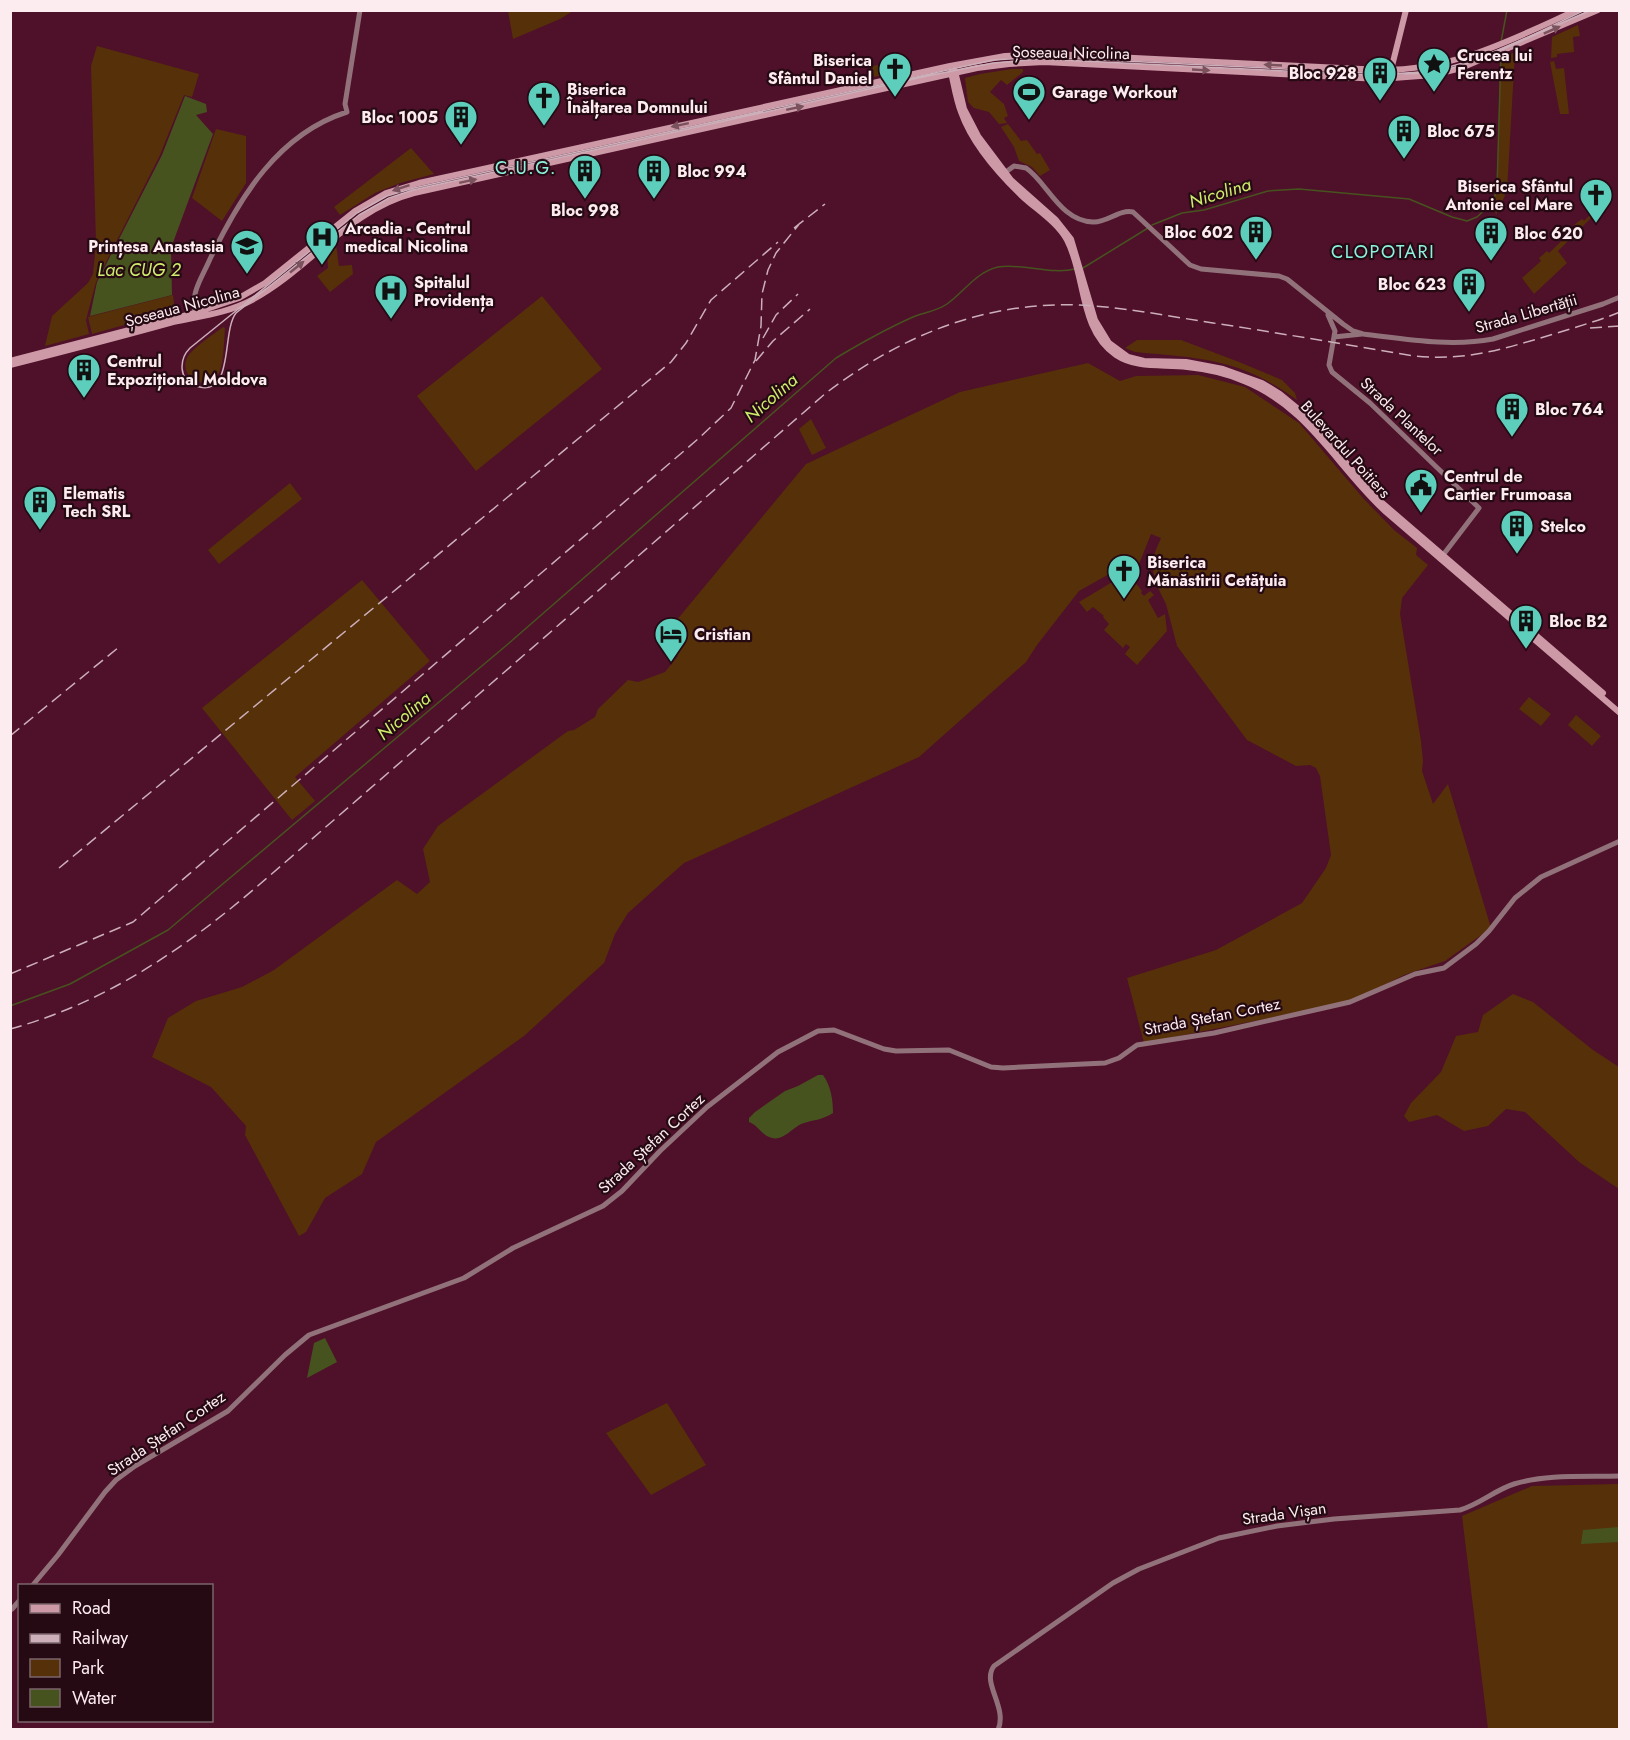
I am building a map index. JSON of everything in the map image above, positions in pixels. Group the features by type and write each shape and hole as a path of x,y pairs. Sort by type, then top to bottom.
{"main road":[{"path":"1399,78 1392,66 1406,10"},
{"name":"Șoseaua Nicolina","path":"196,315 250,292 355,211 372,200 400,188 952,65 995,57 1042,54 1394,70 1424,68 1448,63 1493,47 1577,10"},
{"name":"Șoseaua Nicolina","path":"10,363 196,315 229,310 258,297 368,212 403,196 996,65 1044,62 1399,78 1442,73 1492,57 1598,10"},
{"name":"Bulevardul Poitiers","path":"952,65 960,111 965,123 1004,174 1040,209 1067,240 1091,321 1106,346 1127,361 1143,365 1184,367 1223,374 1252,384 1278,398 1307,422 1370,497 1620,707"},
{"name":"Bulevardul Poitiers","path":"1442,557 1620,712"}],"street":[{"path":"196,315 193,297 234,210 253,182 265,167 305,131 326,119 347,112 345,104 360,10"},
{"name":"Strada Libertății","path":"1004,174 1014,166 1026,168 1055,200 1085,221 1098,222 1127,211 1133,212 1191,265 1201,269 1272,274 1287,279 1353,331 1363,334 1440,342 1476,342 1493,339 1620,297"},
{"name":"Strada Plantelor","path":"1326,311 1334,337 1329,365 1332,372 1370,403 1479,508 1442,557"},
{"path":"1334,337 1363,334"},
{"name":"Strada Ștefan Cortez","path":"34,1584 116,1480 135,1466 228,1411 285,1355 309,1335 464,1278 513,1248 603,1206 622,1191 660,1150 707,1107 778,1052 815,1032 834,1030 884,1049 896,1051 956,1052 991,1067 1095,1064 1116,1060 1134,1046 1141,1044 1214,1033 1350,1002 1415,974 1444,968 1476,944 1529,884 1620,841"},
{"name":"Strada Vișan","path":"998,1730 1001,1720 1000,1711 989,1677 991,1669 1002,1659 1113,1583 1139,1569 1219,1538 1276,1526 1334,1519 1460,1510 1479,1504 1511,1485 1530,1480 1620,1476"}],"green space":[{"path":"508,10 573,11 513,39"},
{"path":"1578,25 1580,36 1573,37 1574,52 1557,54 1557,57 1551,58 1552,37"},
{"path":"97,46 199,74 192,97 184,95 160,155 96,282 86,320 89,334 45,346 52,316 88,283 93,274 96,243 91,66"},
{"path":"1515,52 1507,191 1496,215 1493,202 1497,187 1500,59"},
{"path":"909,60 911,68 874,77 872,66"},
{"path":"1554,61 1556,69 1564,68 1569,114 1560,114 1550,62"},
{"path":"1023,69 1023,72 1007,85 1001,80 990,92 1004,104 1008,116 1004,118 1007,123 999,124 989,112 974,108 968,102 965,78"},
{"path":"1008,124 1021,141 1027,140 1037,154 1040,153 1050,170 1040,176 1032,167 1019,161 1014,147 1001,127"},
{"path":"216,129 246,136 246,183 222,221 192,198"},
{"path":"411,148 434,174 400,183 375,193 340,215 334,207"},
{"path":"1594,211 1596,213 1558,251 1567,263 1534,294 1522,278 1541,261 1539,258 1547,251 1549,253 1576,227 1574,225 1582,219 1584,221"},
{"path":"336,244 339,266 352,265 353,274 330,292 317,276 328,268 327,251"},
{"path":"173,295 175,311 92,334 88,317"},
{"path":"542,296 602,369 476,471 417,396"},
{"path":"223,327 225,328 223,352 218,375 207,383 201,383 186,371 187,358 198,346"},
{"path":"1137,340 1181,340 1282,380 1295,393 1297,400 1276,386 1239,368 1195,358 1135,352 1125,348"},
{"path":"1088,363 1120,381 1136,376 1198,375 1245,387 1299,423 1363,498 1394,530 1417,548 1416,555 1428,565 1402,598 1400,614 1421,741 1422,771 1433,804 1448,784 1491,928 1445,961 1404,975 1350,1002 1144,1043 1127,978 1216,950 1302,903 1326,868 1331,855 1320,776 1316,768 1310,765 1296,766 1247,740 1177,646 1166,604 1158,588 1152,567 1161,538 1151,534 1139,564 1127,564 1079,591 1026,662 919,757 684,863 628,913 615,934 604,963 524,1036 376,1142 362,1174 325,1198 306,1232 299,1236 245,1135 246,1126 211,1087 152,1057 168,1018 196,1001 242,987 274,970 397,880 417,894 430,882 423,849 438,826 568,731 574,730 595,717 598,709 628,680 638,682 665,672 678,656 661,639 806,464 960,392"},
{"path":"811,419 826,448 812,455 799,429"},
{"path":"290,483 302,499 219,564 208,550"},
{"path":"1129,572 1144,596 1150,591 1154,595 1148,600 1158,618 1165,614 1167,631 1137,665 1125,654 1130,647 1126,644 1123,648 1104,630 1109,624 1104,616 1093,607 1087,612 1079,602"},
{"path":"362,580 430,661 295,777 315,801 292,820 202,708"},
{"path":"1529,697 1551,714 1541,726 1519,709"},
{"path":"1576,715 1601,736 1592,746 1568,725"},
{"path":"1513,994 1533,1002 1593,1050 1619,1067 1619,1189 1579,1162 1525,1112 1506,1109 1488,1126 1464,1131 1437,1115 1409,1122 1404,1116 1411,1103 1441,1072 1456,1036 1478,1032 1483,1015"},
{"path":"667,1403 706,1465 651,1495 606,1433"},
{"path":"1619,1484 1619,1729 1488,1729 1462,1516 1532,1486"}],"water":[{"name":"Lac CUG 2","path":"185,96 206,104 207,112 196,115 213,134 171,248 172,295 90,316 97,282 162,155"},
{"path":"818,1075 823,1075 828,1084 833,1113 801,1124 776,1138 765,1135 749,1122 749,1118 755,1112 785,1091"},
{"path":"325,1338 337,1362 307,1378 314,1343"},
{"path":"1619,1527 1619,1542 1581,1544 1583,1530"}],"waterway":[{"name":"Nicolina","path":"1501,42 1507,10"},
{"name":"Nicolina","path":"1152,225 1182,213 1204,210 1268,191 1299,189 1409,199 1467,221 1477,217 1493,202 1497,188 1501,53"},
{"name":"Nicolina","path":"1083,268 1148,228"},
{"name":"Nicolina","path":"10,1006 70,984 168,930 508,644 836,358 913,317 943,306 983,273 998,267 1017,266 1056,271 1075,269"}],"tram line":[{"path":"1585,10 1492,53 1454,66 1418,72 1366,73 1042,57 993,60 414,188 387,196 357,213 190,348 182,363 183,374 190,383 196,386 208,387 217,383 222,374 229,334 236,313 359,215 389,198 413,190 993,63 1041,59 1366,75 1437,73 1481,59 1591,10"}],"railway":[{"path":"794,228 825,204"},
{"path":"10,974 133,922 698,439 731,408 755,360 761,326 762,294 768,270 776,253 800,223"},
{"path":"59,868 671,362 686,343 711,300 778,242"},
{"path":"763,338 776,315 798,294"},
{"path":"10,1029 46,1017 115,987 209,926 826,393 854,373 913,339 944,326 1009,309 1078,305 1146,312 1414,356 1451,357 1485,353 1587,324 1620,312"},
{"path":"756,361 773,341 810,309"},
{"path":"1590,328 1620,326"},
{"path":"10,736 119,647"}],"place":[{"name":"Crucea lui Ferentz","path":"1434,93"},
{"name":"Biserica Sfântul Daniel","path":"895,98"},
{"name":"Bloc 928","path":"1380,102"},
{"name":"Garage Workout","path":"1029,121"},
{"name":"Biserica Înălțarea Domnului","path":"544,127"},
{"name":"Bloc 1005","path":"461,146"},
{"name":"Bloc 675","path":"1404,160"},
{"name":"Bloc 998","path":"585,200"},
{"name":"Bloc 994","path":"654,200"},
{"name":"Biserica Sfântul Antonie cel Mare","path":"1596,224"},
{"name":"Bloc 602","path":"1256,261"},
{"name":"Bloc 620","path":"1491,262"},
{"name":"Arcadia - Centrul medical Nicolina","path":"322,266"},
{"name":"Prințesa Anastasia","path":"247,275"},
{"name":"Bloc 623","path":"1469,313"},
{"name":"Spitalul Providența","path":"391,320"},
{"name":"Centrul Expozițional Moldova","path":"84,399"},
{"name":"Bloc 764","path":"1512,438"},
{"name":"Centrul de Cartier Frumoasa","path":"1421,514"},
{"name":"Elematis Tech SRL","path":"40,531"},
{"name":"Stelco","path":"1517,555"},
{"name":"Biserica Mănăstirii Cetățuia","path":"1124,600"},
{"name":"Bloc B2","path":"1526,650"},
{"name":"Cristian","path":"671,663"}],"district":[{"name":"C.U.G.","path":"526,168"},
{"name":"CLOPOTARI","path":"1383,252"}]}
